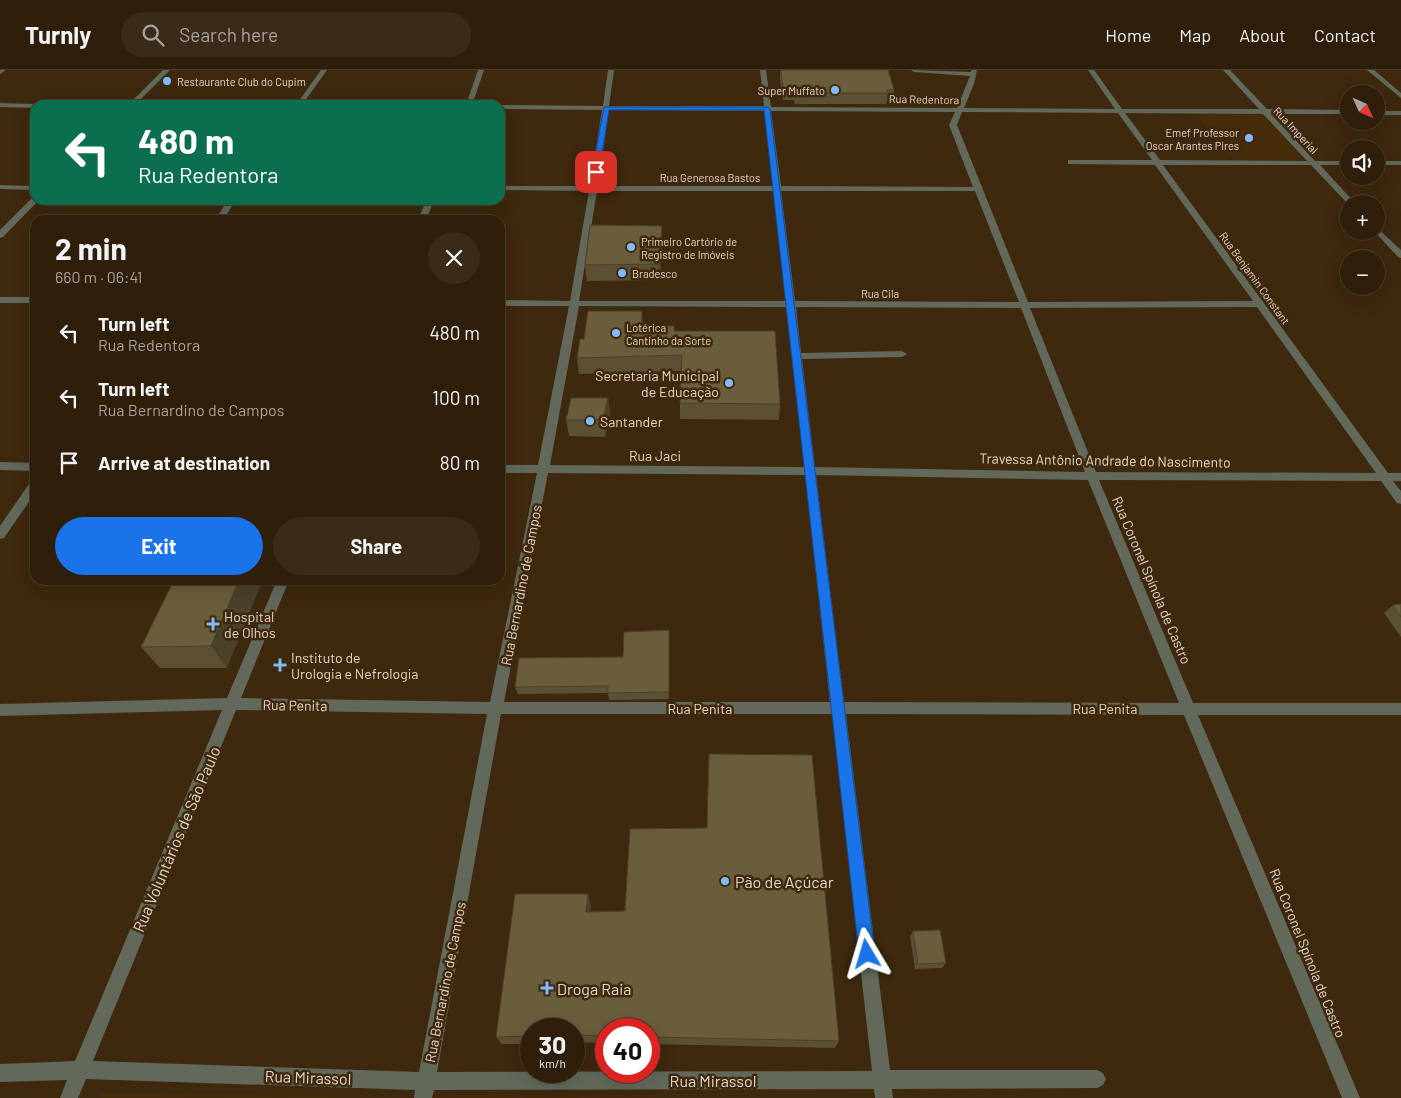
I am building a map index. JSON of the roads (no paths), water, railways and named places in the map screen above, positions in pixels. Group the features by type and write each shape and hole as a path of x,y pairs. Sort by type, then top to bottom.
{"street":[{"path":"136,100 167,70"},
{"path":"303,100 324,70"},
{"path":"472,100 481,70"},
{"name":"Rua Bernardino de Campos","path":"425,1089 496,708 544,470 574,303 611,70"},
{"path":"762,70 884,1098"},
{"path":"914,70 974,72"},
{"name":"Rua Benjamin Constant","path":"1091,70 1401,500"},
{"name":"Rua Imperial","path":"1226,70 1343,195"},
{"path":"1370,70 1401,96"},
{"name":"Rua Coronel Spínola de Castro","path":"974,72 971,86 958,110 954,124 1092,476 1351,1098"},
{"path":"0,105 30,106"},
{"name":"Rua Redentora","path":"505,107 1340,112"},
{"path":"1385,112 1401,113"},
{"path":"1071,162 1340,163"},
{"path":"1385,163 1401,163"},
{"path":"0,188 30,188"},
{"name":"Rua Generosa Bastos","path":"505,188 979,189"},
{"path":"0,235 30,205"},
{"path":"1385,238 1401,255"},
{"path":"0,300 30,300"},
{"name":"Rua Cila","path":"505,303 1260,304"},
{"path":"797,356 902,354"},
{"path":"0,466 30,467"},
{"name":"Rua Jaci","path":"505,469 810,471"},
{"name":"Travessa Antônio Andrade do Nascimento","path":"810,471 1092,476 1401,477"},
{"path":"0,535 30,491"},
{"name":"Rua Voluntários de São Paulo","path":"69,1098 281,585"},
{"name":"Rua Penita","path":"0,710 233,704 496,708 1401,709"},
{"name":"Rua Mirassol","path":"0,1073 80,1070 425,1089 882,1079 1097,1079"}],"place":[{"name":"Restaurante Club do Cupim","path":"167,81"},
{"name":"Super Muffato","path":"835,90"},
{"name":"Emef Professor Oscar Arantes Pires","path":"1249,138"},
{"name":"Primeiro Cartório de Registro de Imóveis","path":"631,247"},
{"name":"Bradesco","path":"622,273"},
{"name":"Lotérica Cantinho da Sorte","path":"616,333"},
{"name":"Secretaria Municipal de Educação","path":"729,383"},
{"name":"Santander","path":"590,421"},
{"name":"Hospital de Olhos","path":"213,624"},
{"name":"Instituto de Urologia e Nefrologia","path":"280,665"},
{"name":"Pão de Açúcar","path":"725,881"},
{"name":"Droga Raia","path":"547,988"}]}
